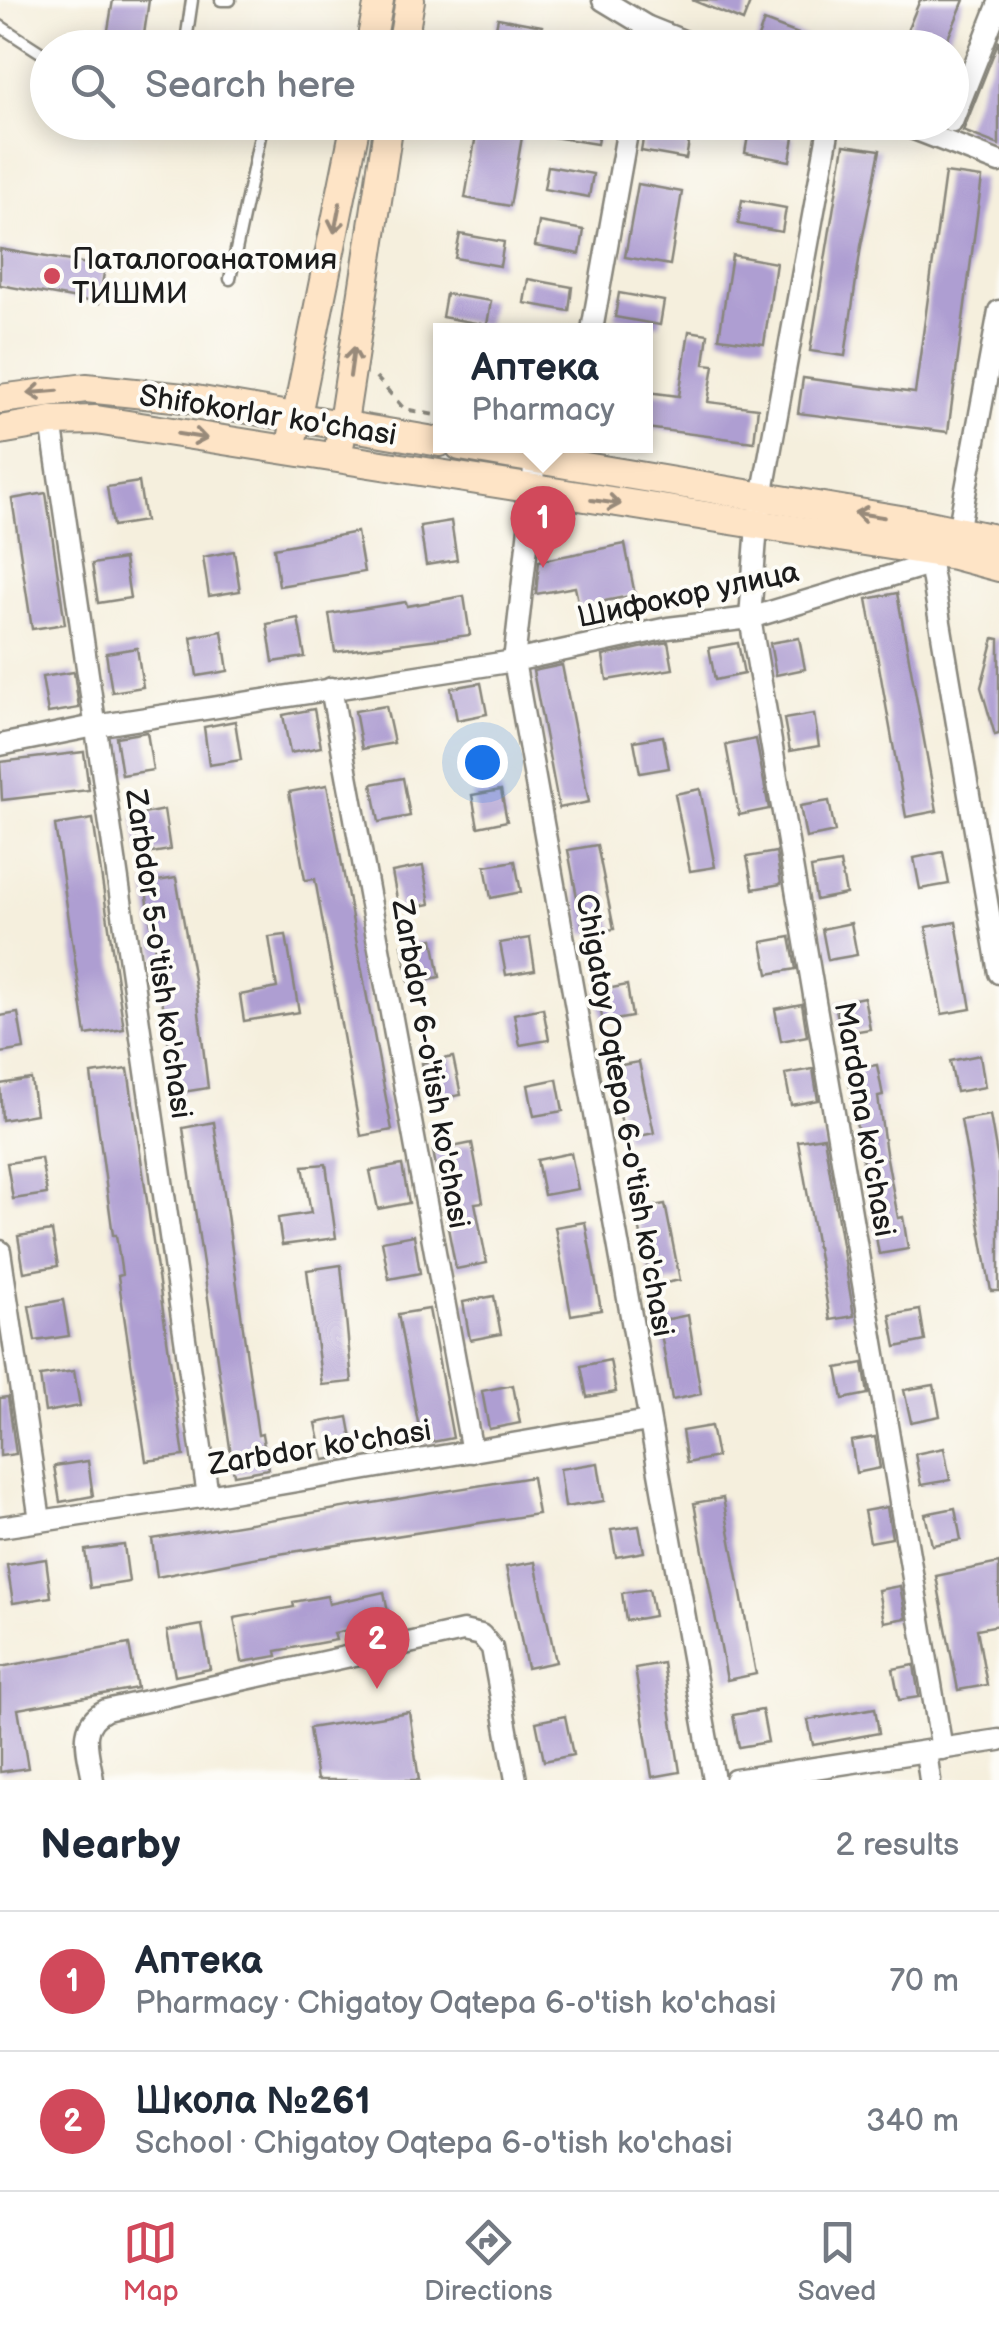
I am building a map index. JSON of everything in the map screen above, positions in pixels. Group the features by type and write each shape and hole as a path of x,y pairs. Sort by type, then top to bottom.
{"main road":[{"path":"373,30 379,0"},
{"path":"405,30 410,0"},
{"path":"290,452 352,140"},
{"path":"336,459 387,140"},
{"name":"Shifokorlar ko'chasi","path":"0,398 86,388 224,405 433,441"},
{"name":"Shifokorlar ko'chasi","path":"0,430 51,420 96,420 547,494 760,511"},
{"name":"Shifokorlar ko'chasi","path":"500,453 534,459 569,455 760,511 939,545 999,567"},
{"name":"Shifokorlar ko'chasi","path":"939,545 999,540"}],"street":[{"path":"602,0 636,30"},
{"path":"969,78 999,3"},
{"path":"593,323 626,140"},
{"name":"Mardona ko'chasi","path":"827,140 760,511 750,618 934,1751 930,1780"},
{"path":"967,140 999,162"},
{"path":"999,310 939,545 999,973"},
{"name":"Zarbdor 5-o'tish ko'chasi","path":"51,420 208,1496"},
{"path":"547,494 569,455"},
{"name":"Chigatoy Oqtepa 6-o'tish ko'chasi","path":"534,459 547,494 514,661 714,1780"},
{"name":"Шифокор улица","path":"0,745 95,726 514,661 668,628 750,618 939,545"},
{"name":"Zarbdor 6-o'tish ko'chasi","path":"331,688 472,1452"},
{"path":"0,1251 40,1520"},
{"name":"Zarbdor ko'chasi","path":"0,1527 648,1422"},
{"path":"93,1780 86,1734 91,1720 106,1710 463,1631 481,1636 492,1648 516,1780"},
{"path":"735,1780 999,1740"}],"lane":[{"path":"188,30 192,0"},
{"path":"221,0 230,0"},
{"path":"0,26 30,45"},
{"path":"230,279 259,140"}],"path":[{"path":"376,376 404,408 433,414"}],"building":[{"path":"113,0 149,0 145,30 108,30"},
{"path":"692,0 751,0 743,21"},
{"path":"920,0 964,0 952,30 908,30"},
{"path":"498,18 542,26 541,30 496,30"},
{"path":"764,21 788,30 761,30"},
{"path":"999,40 999,145 969,133 969,116"},
{"path":"475,140 521,140 510,206 465,198"},
{"path":"643,140 689,140 686,159 641,151"},
{"path":"747,140 794,140 790,161 745,153"},
{"path":"844,145 880,150 845,356 810,351"},
{"path":"548,166 593,174 589,197 544,189"},
{"path":"945,173 982,178 948,432 798,413 803,378 915,393"},
{"path":"638,184 682,192 670,265 625,257"},
{"path":"742,200 786,208 782,232 738,224"},
{"path":"539,222 584,230 580,254 535,246"},
{"path":"460,234 504,242 500,266 455,258"},
{"name":"Паталогоанатомия ТИШМИ","path":"0,249 105,267 99,303 0,285"},
{"path":"732,255 776,263 764,344 719,338"},
{"path":"528,279 572,287 569,311 524,303"},
{"path":"619,293 664,301 660,325 615,317"},
{"path":"446,294 491,301 487,323 442,317"},
{"path":"689,331 708,334 704,364 714,365 708,402 758,408 754,442 653,429 653,393 679,396"},
{"path":"139,482 145,521 113,526 107,487"},
{"path":"46,493 65,624 32,629 12,499"},
{"path":"451,521 457,560 426,565 420,526"},
{"path":"357,532 364,572 279,586 274,548"},
{"path":"625,544 635,595 579,606 575,587 536,594 539,561"},
{"path":"234,551 240,591 209,596 203,557"},
{"path":"124,559 130,598 98,603 92,564"},
{"path":"897,593 937,811 906,817 867,599"},
{"path":"464,596 470,635 335,652 329,614"},
{"path":"298,618 305,657 273,662 267,624"},
{"path":"222,631 228,671 197,676 191,637"},
{"path":"799,638 805,669 776,675 770,643"},
{"path":"994,638 999,639 999,734 995,735 981,687"},
{"path":"668,642 673,669 607,680 603,656"},
{"path":"738,643 744,674 715,680 709,648"},
{"path":"137,648 143,687 112,692 106,653"},
{"path":"562,665 589,802 559,808 533,671"},
{"path":"74,672 79,708 48,713 42,677"},
{"path":"481,683 487,714 457,720 451,688"},
{"path":"386,706 394,743 362,749 355,711"},
{"path":"314,709 321,747 290,753 283,715"},
{"path":"814,714 819,746 790,751 784,719"},
{"path":"235,721 241,760 209,765 204,727"},
{"path":"147,732 153,770 122,775 116,737"},
{"path":"663,736 669,768 640,773 634,741"},
{"path":"756,739 769,809 739,815 726,745"},
{"path":"84,752 89,790 2,800 0,762"},
{"path":"403,778 410,816 379,822 372,784"},
{"path":"327,785 392,1130 361,1136 315,879 305,880 289,792"},
{"path":"700,789 715,867 690,871 675,794"},
{"path":"501,790 507,821 478,827 472,795"},
{"path":"829,801 835,832 806,838 800,806"},
{"path":"164,810 170,850 139,855 133,816"},
{"path":"93,819 124,1029 86,1035 55,825"},
{"path":"597,845 614,929 584,934 568,850"},
{"path":"776,852 781,884 753,889 747,857"},
{"path":"943,852 949,884 920,889 914,858"},
{"path":"515,861 521,892 491,898 485,866"},
{"path":"840,863 846,894 816,900 811,868"},
{"path":"423,866 430,904 399,910 392,872"},
{"path":"176,878 208,1088 176,1093 145,883"},
{"path":"956,922 971,1009 942,1014 926,927"},
{"path":"851,923 857,955 828,960 822,929"},
{"path":"286,935 299,1012 244,1021 240,995 277,988 269,937"},
{"path":"790,937 796,969 768,974 762,942"},
{"path":"530,938 535,970 506,975 500,943"},
{"path":"433,939 440,977 409,983 402,945"},
{"path":"627,985 632,1017 603,1022 597,991"},
{"path":"864,997 870,1029 841,1034 835,1003"},
{"path":"802,1004 807,1036 781,1041 775,1009"},
{"path":"543,1008 549,1040 520,1045 514,1014"},
{"path":"18,1013 24,1049 0,1053 0,1016"},
{"path":"980,1055 985,1087 956,1092 950,1061"},
{"path":"453,1057 461,1095 429,1100 422,1063"},
{"path":"639,1062 654,1133 625,1139 610,1067"},
{"path":"877,1065 886,1153 908,1249 879,1254 847,1070"},
{"path":"128,1069 184,1456 146,1461 91,1074"},
{"path":"813,1069 818,1100 791,1105 785,1074"},
{"path":"31,1079 36,1114 2,1120 0,1084"},
{"path":"557,1079 563,1111 534,1116 528,1085"},
{"path":"990,1115 999,1167 999,1291 991,1291 961,1120"},
{"path":"214,1122 258,1435 262,1434 268,1469 234,1475 183,1128"},
{"path":"824,1137 854,1316 830,1320 798,1141"},
{"path":"472,1143 483,1202 475,1203 487,1263 456,1269 433,1151"},
{"path":"571,1153 578,1189 544,1195 537,1160"},
{"path":"41,1158 47,1194 13,1199 7,1163"},
{"path":"326,1164 336,1238 282,1245 278,1218 311,1213 303,1166"},
{"path":"402,1165 409,1203 378,1209 370,1171"},
{"path":"665,1204 680,1280 651,1286 636,1209"},
{"path":"585,1222 601,1310 571,1315 555,1227"},
{"path":"52,1231 58,1266 24,1272 18,1236"},
{"path":"414,1235 420,1273 389,1279 382,1241"},
{"path":"341,1265 352,1382 322,1385 307,1270"},
{"path":"494,1296 501,1334 470,1340 463,1302"},
{"path":"63,1300 69,1336 35,1341 29,1306"},
{"path":"429,1309 453,1438 422,1444 398,1314"},
{"path":"920,1310 925,1341 896,1347 890,1315"},
{"path":"688,1315 701,1394 672,1400 659,1321"},
{"path":"610,1360 616,1392 587,1397 581,1366"},
{"path":"863,1363 868,1394 843,1399 837,1368"},
{"path":"74,1371 80,1406 45,1412 40,1376"},
{"path":"513,1385 520,1423 489,1429 482,1391"},
{"path":"934,1385 940,1416 911,1422 904,1390"},
{"path":"8,1397 16,1454 0,1456 0,1398"},
{"path":"348,1417 355,1455 324,1460 316,1423"},
{"path":"711,1426 717,1457 687,1463 682,1431"},
{"path":"875,1437 880,1468 856,1473 851,1441"},
{"path":"944,1448 950,1480 921,1485 915,1454"},
{"path":"88,1461 93,1496 60,1502 54,1466"},
{"path":"598,1463 604,1501 565,1507 560,1469"},
{"path":"532,1477 538,1514 253,1558 157,1577 152,1539"},
{"path":"723,1498 756,1674 727,1680 694,1503"},
{"path":"887,1507 892,1538 870,1542 864,1511"},
{"path":"955,1508 961,1540 932,1545 925,1514"},
{"path":"639,1526 644,1552 616,1557 611,1530"},
{"path":"124,1545 129,1582 90,1588 85,1550"},
{"path":"46,1559 51,1597 13,1603 7,1565"},
{"path":"535,1562 556,1662 527,1668 506,1567"},
{"path":"999,1563 999,1625 977,1629 987,1685 958,1690 936,1576"},
{"path":"900,1586 906,1618 884,1622 878,1590"},
{"path":"649,1589 654,1616 626,1621 622,1593"},
{"path":"384,1592 390,1621 334,1633 336,1640 242,1662 234,1618 294,1607 293,1602 327,1596 329,1604"},
{"path":"202,1625 210,1669 175,1676 167,1631"},
{"path":"129,1644 137,1688 18,1709 28,1768 0,1772 0,1667"},
{"path":"663,1663 680,1772 652,1777 635,1668"},
{"path":"914,1665 919,1697 899,1700 893,1669"},
{"path":"875,1708 879,1733 813,1745 808,1720"},
{"path":"762,1710 768,1742 739,1747 733,1715"},
{"path":"409,1712 419,1780 317,1780 309,1728"},
{"path":"565,1716 573,1755 544,1761 536,1722"}],"place":[{"name":"Паталогоанатомия ТИШМИ","path":"52,276"},
{"name":"Аптека","path":"543,568"},
{"name":"Школа №261","path":"377,1689"}]}
